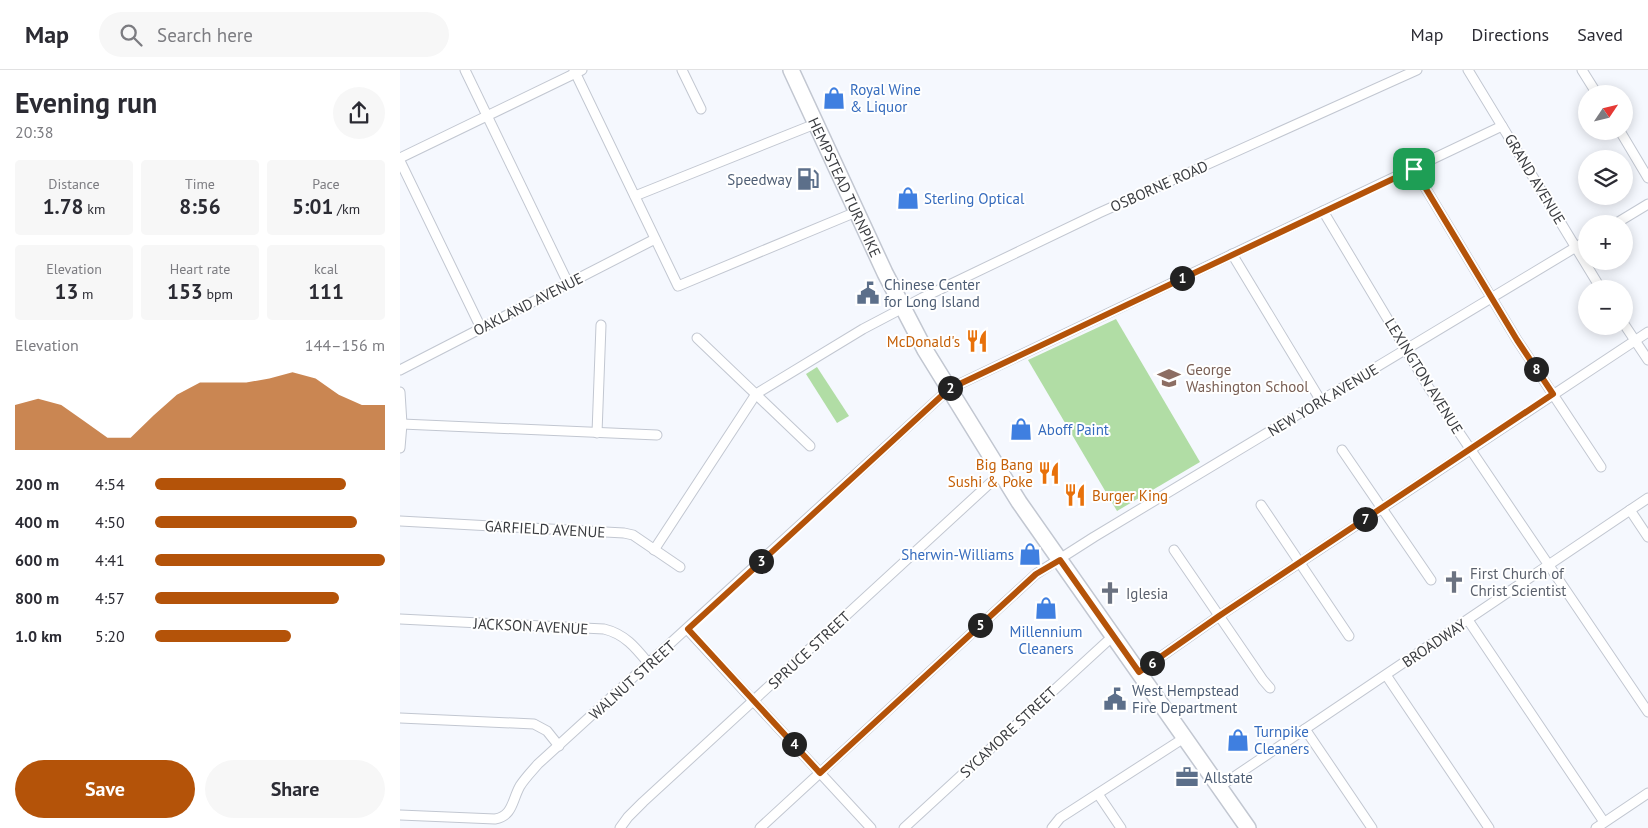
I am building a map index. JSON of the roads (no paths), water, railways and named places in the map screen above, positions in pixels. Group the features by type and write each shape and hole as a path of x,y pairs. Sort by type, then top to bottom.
{"main road":[{"name":"HEMPSTEAD TURNPIKE","path":"790,70 856,212 925,350 1001,473 1248,828"}],"street":[{"path":"465,70 568,284"},
{"path":"682,70 701,109"},
{"name":"OSBORNE ROAD","path":"756,394 863,329 903,308 1099,213 1417,70"},
{"name":"GRAND AVENUE","path":"1468,70 1596,280"},
{"path":"1582,70 1591,85"},
{"path":"481,328 400,160 577,71 678,286 856,212"},
{"path":"635,196 815,124"},
{"name":"WALNUT STREET","path":"400,815 503,818 525,778 949,389 1502,126"},
{"path":"1625,140 1648,178"},
{"path":"1414,169 1492,298 1601,467"},
{"path":"1630,215 1648,204"},
{"name":"LEXINGTON AVENUE","path":"1324,211 1429,388 1648,712"},
{"name":"OAKLAND AVENUE","path":"400,370 655,239"},
{"name":"NEW YORK AVENUE","path":"760,828 1036,574 1094,537 1576,247"},
{"path":"1232,254 1321,401"},
{"path":"597,433 601,325"},
{"path":"1139,672 1219,616 1648,332"},
{"path":"1632,335 1648,360"},
{"path":"697,338 810,446"},
{"path":"400,392 402,424 400,448"},
{"path":"654,550 756,394"},
{"path":"402,424 657,436"},
{"path":"1342,450 1432,580"},
{"name":"SPRUCE STREET","path":"620,828 643,802 1001,473"},
{"name":"BROADWAY","path":"1219,787 1648,498"},
{"path":"1261,505 1349,636"},
{"path":"1630,510 1648,537"},
{"name":"GARFIELD AVENUE","path":"400,521 624,533 632,535 680,567"},
{"path":"1174,550 1270,688"},
{"name":"JACKSON AVENUE","path":"400,619 604,629 627,639 649,664"},
{"path":"1468,620 1604,822"},
{"path":"688,629 871,828"},
{"name":"SYCAMORE STREET","path":"904,828 1113,636"},
{"path":"1386,675 1489,828"},
{"path":"400,718 534,724 547,731 559,746"},
{"path":"1305,729 1372,828"},
{"path":"1052,828 1060,818 1184,738"},
{"path":"1596,828 1648,793"},
{"path":"1098,794 1122,828"}],"place":[{"name":"Royal Wine & Liquor","path":"834,98"},
{"name":"Speedway","path":"808,179"},
{"name":"Sterling Optical","path":"908,198"},
{"name":"Chinese Center for Long Island","path":"868,293"},
{"name":"McDonald's","path":"977,341"},
{"name":"George Washington School","path":"1169,378"},
{"name":"Aboff Paint","path":"1021,429"},
{"name":"Big Bang Sushi & Poke","path":"1049,473"},
{"name":"Burger King","path":"1075,495"},
{"name":"Sherwin-Williams","path":"1030,554"},
{"name":"First Church of Christ Scientist","path":"1454,582"},
{"name":"Iglesia","path":"1110,593"},
{"name":"Millennium Cleaners","path":"1046,608"},
{"name":"West Hempstead Fire Department","path":"1115,699"},
{"name":"Turnpike Cleaners","path":"1238,740"},
{"name":"Allstate","path":"1187,777"}]}
